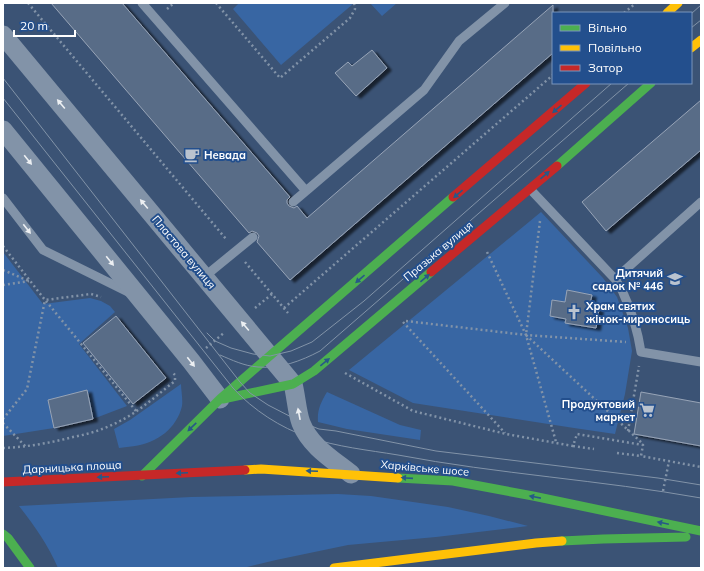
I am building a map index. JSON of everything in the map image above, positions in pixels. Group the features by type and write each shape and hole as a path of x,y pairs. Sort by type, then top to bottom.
{"main road":[{"path":"668,12 678,3"},
{"path":"692,47 701,40"},
{"path":"142,476 220,400 585,84"},
{"name":"Празька вулиця","path":"220,400 293,384 314,371 530,189 650,84"},
{"name":"Харківське шосе","path":"142,476 261,469 453,481 701,531"},
{"name":"Дарницька площа","path":"3,482 142,476"},
{"path":"3,534 8,538 30,568"},
{"path":"334,568 536,543 618,538 701,538"}],"street":[{"name":"Пластова вулиця","path":"3,35 293,384 301,422 308,437 323,452 351,474"},
{"path":"3,130 191,361 220,400"}],"lane":[{"path":"142,3 306,191"},
{"path":"293,202 424,90 459,41 505,3"},
{"path":"530,189 614,279 624,294 633,318 640,347 701,362"},
{"path":"3,198 43,250 140,298"},
{"path":"614,279 701,202"},
{"path":"204,277 253,237"}],"path":[{"path":"216,3 280,78 350,18 355,9 354,3"},
{"path":"625,12 636,3"},
{"path":"284,308 552,76"},
{"path":"526,335 542,202"},
{"path":"3,246 136,411"},
{"path":"485,247 526,335 556,442"},
{"path":"3,270 30,281"},
{"path":"3,284 30,281"},
{"path":"45,300 91,294 104,298"},
{"path":"174,374 272,294"},
{"path":"3,419 27,389 45,300"},
{"path":"506,434 401,320 640,347 628,431"},
{"path":"526,335 643,445"},
{"path":"3,448 26,447 59,441 100,430 120,422 175,381 175,375 170,369"},
{"path":"3,423 26,447"},
{"path":"573,446 594,449"},
{"path":"617,453 641,456"},
{"path":"663,491 669,461"}],"shaded area":[{"path":"239,3 353,4 281,65 233,9"},
{"path":"370,3 397,3 382,16"},
{"path":"541,212 603,278 617,297 628,328 632,351 625,394 615,434 413,403 349,370"},
{"path":"3,252 43,304 90,298 101,301 110,306 115,312 79,344 127,406 93,419 86,391 48,400 54,428 3,436"},
{"path":"181,384 182,406 176,421 171,428 151,442 119,448 114,429 130,420"},
{"path":"327,392 400,425 421,430 420,440 347,429 318,422 320,406"},
{"path":"338,494 371,496 448,507 528,526 436,537 348,545 243,568 58,568 50,551 19,506 191,497"}],"building":[{"path":"51,3 122,3 290,197 287,200 289,206 294,208 297,206 307,218 553,5 552,54 290,280 257,242 259,236 257,233 252,231 249,233"},
{"path":"372,50 387,68 356,96 335,73 348,62 352,66"},
{"path":"701,100 701,150 606,231 582,202"},
{"name":"Храм святих жінок-мироносиць","path":"567,290 592,295 589,308 599,309 596,328 565,323 566,319 550,316 552,300 565,302"},
{"path":"116,316 166,378 133,404 83,343"},
{"path":"87,390 93,419 54,428 48,400"},
{"path":"641,392 701,403 701,446 634,434"}],"tram line":[{"path":"692,13 701,5"},
{"path":"692,27 701,20"},
{"path":"3,78 240,382 250,393 268,405 301,422 319,429 436,451 658,478 701,485"},
{"path":"207,333 215,341 231,348 253,354 270,356 291,351 312,342 364,301 611,84"},
{"path":"220,355 248,365 258,367 274,367 290,364 320,351 628,84"},
{"path":"3,98 233,388 258,411 288,429 308,437 330,443 436,462 625,486 701,498"}],"traffic: fast":[{"path":"557,166 650,84"},
{"path":"142,476 220,399 453,197"},
{"path":"223,399 293,384 314,371 431,272"},
{"path":"398,478 453,481 701,531"},
{"path":"3,534 8,538 30,568"},
{"path":"562,541 686,537"}],"traffic: slow":[{"path":"668,12 678,3"},
{"path":"692,47 701,40"},
{"path":"245,470 261,469 398,478"},
{"path":"334,568 562,541"}],"traffic: jam":[{"path":"453,197 585,84"},
{"path":"431,272 557,166"},
{"path":"3,482 245,470"}],"place":[{"name":"Невада","path":"192,155"},
{"name":"Дитячий садок № 446","path":"675,279"},
{"name":"Храм святих жінок-мироносиць","path":"574,312"},
{"name":"Продуктовий маркет","path":"647,410"}]}
